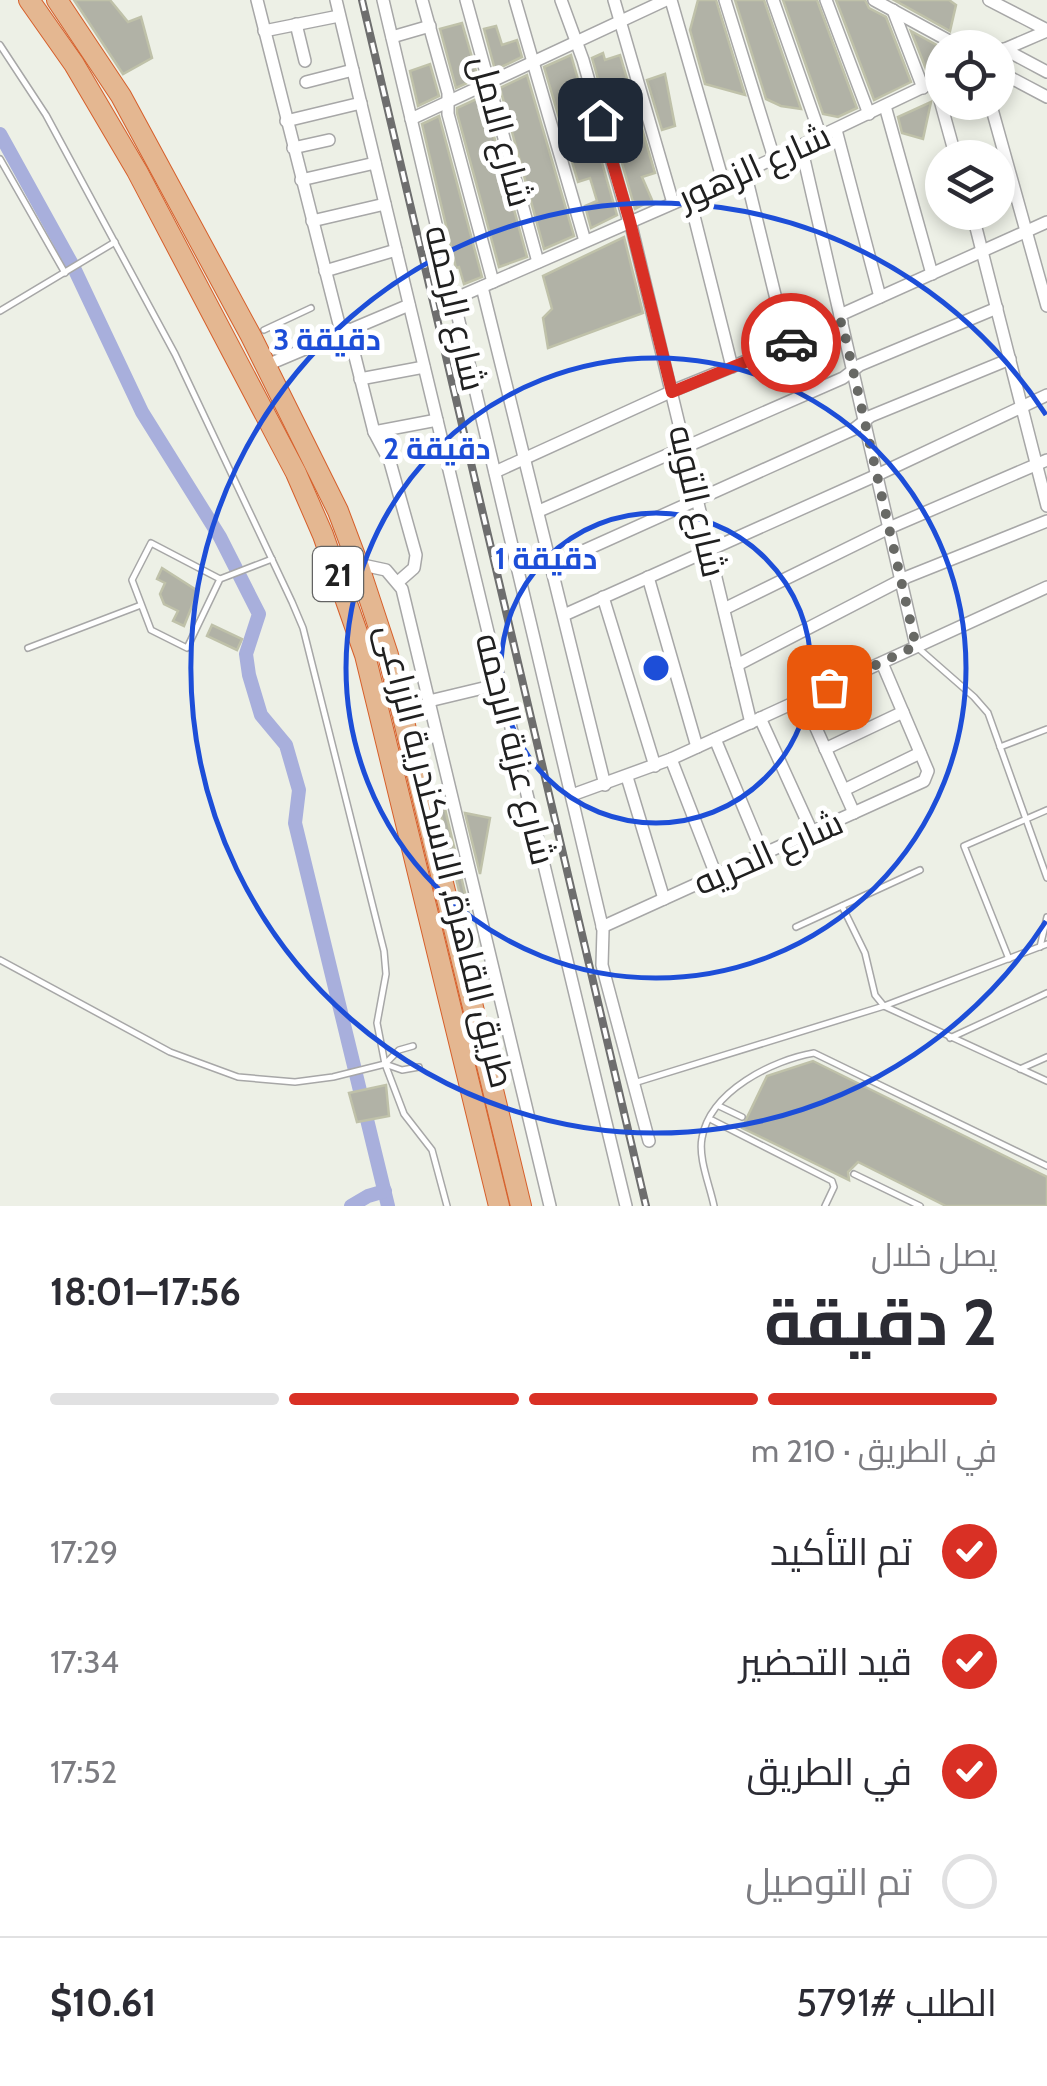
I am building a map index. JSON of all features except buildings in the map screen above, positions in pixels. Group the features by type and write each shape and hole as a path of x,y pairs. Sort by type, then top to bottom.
{"highway":[{"name":"طريق القاهرة, الاسكندرية الزراعى","path":"30,0 74,64 137,171 288,456 324,535 365,655 498,1206"},
{"name":"طريق القاهرة, الاسكندرية الزراعى","path":"58,0 121,96 267,365 338,511 388,655 521,1206"}],"street":[{"path":"259,0 325,271 374,432 390,462 416,560 412,572 398,582"},
{"name":"شارع عزبة الرحمه","path":"336,0 626,1206"},
{"name":"شارع الرحمه","path":"383,0 602,926 602,965 649,1140"},
{"path":"422,0 448,101 525,458 605,784"},
{"name":"شارع الامل","path":"466,0 538,262"},
{"path":"516,0 586,241"},
{"name":"شارع التوبه","path":"561,0 583,60 630,222 737,665 756,721 812,832"},
{"path":"614,0 672,203"},
{"path":"411,119 620,21 640,6 668,0 723,182"},
{"path":"725,0 774,158"},
{"path":"773,0 821,137"},
{"path":"826,0 868,114"},
{"path":"874,0 929,30"},
{"path":"990,0 1047,30"},
{"path":"892,10 925,68"},
{"path":"264,30 340,16"},
{"path":"296,24 305,61"},
{"path":"392,36 430,26"},
{"path":"1015,45 1047,30"},
{"path":"1015,57 1047,72"},
{"path":"306,82 352,70"},
{"path":"1015,79 1047,97"},
{"name":"شارع الزهور","path":"454,299 723,182 925,86"},
{"path":"286,121 360,103"},
{"path":"886,106 932,274"},
{"path":"995,120 1047,306"},
{"path":"836,130 880,297"},
{"path":"293,148 329,140"},
{"path":"801,146 916,646"},
{"path":"301,180 375,163"},
{"path":"744,172 788,344"},
{"path":"689,196 732,368"},
{"path":"312,221 385,204"},
{"path":"495,472 788,344 880,297 1047,222"},
{"path":"977,230 1022,407 1042,463 1047,506"},
{"path":"325,271 396,250"},
{"path":"267,365 409,306"},
{"path":"539,511 997,308"},
{"path":"552,565 854,429 864,420 1010,359"},
{"path":"360,380 424,367"},
{"path":"564,614 1047,395"},
{"path":"374,432 437,420"},
{"path":"724,609 889,528 1042,463"},
{"path":"737,665 901,580 1047,521"},
{"path":"358,564 378,567 398,582 550,1206"},
{"path":"648,577 698,747"},
{"path":"572,795 671,759 1047,587"},
{"path":"602,597 655,766"},
{"path":"844,790 920,753 882,663"},
{"path":"429,701 500,684"},
{"path":"802,699 854,812"},
{"path":"825,749 903,712"},
{"path":"715,739 763,854"},
{"name":"شارع الحريه","path":"602,926 924,781 928,771 920,753"},
{"path":"671,759 716,875"},
{"path":"627,778 664,899"}],"lane":[{"path":"0,45 46,115 175,354 303,628 384,951 386,974 377,1023 385,1064 404,1114 432,1150 447,1206"},
{"path":"0,159 65,273"},
{"path":"0,311 116,242"},
{"path":"264,330 311,308"},
{"path":"220,578 187,648 151,630 132,580 151,543 220,578 272,559"},
{"path":"28,648 142,605"},
{"path":"916,646 982,705 1047,878"},
{"path":"1000,747 1047,728"},
{"path":"1009,959 964,846 1047,810"},
{"path":"796,927 920,870"},
{"path":"842,906 865,953 875,994 884,1006 1047,1081"},
{"path":"634,1083 884,1006 1044,946 1047,917"},
{"path":"0,960 170,1052 214,1070 261,1082 334,1077 385,1064 399,1050 414,1046"},
{"path":"950,1038 1047,993"},
{"path":"714,1206 702,1150 704,1129 720,1106 752,1075 814,1052 1047,1166"},
{"path":"1020,1069 1047,1057"},
{"path":"385,1064 402,1070 419,1067"},
{"path":"720,1106 742,1118"},
{"path":"711,1119 832,1181 834,1187 825,1206"},
{"path":"854,1174 920,1206"}],"waterway":[{"path":"0,134 73,266 142,412 220,537 259,614 246,654 249,675 261,715 286,745 299,790 295,823 388,1206"},
{"path":"351,1206 385,1191"}],"railway":[{"path":"362,0 646,1206"}],"way so far":[{"path":"791,343 842,322 916,646 829,687"}],"route":[{"path":"600,120 672,392 791,343"}]}
